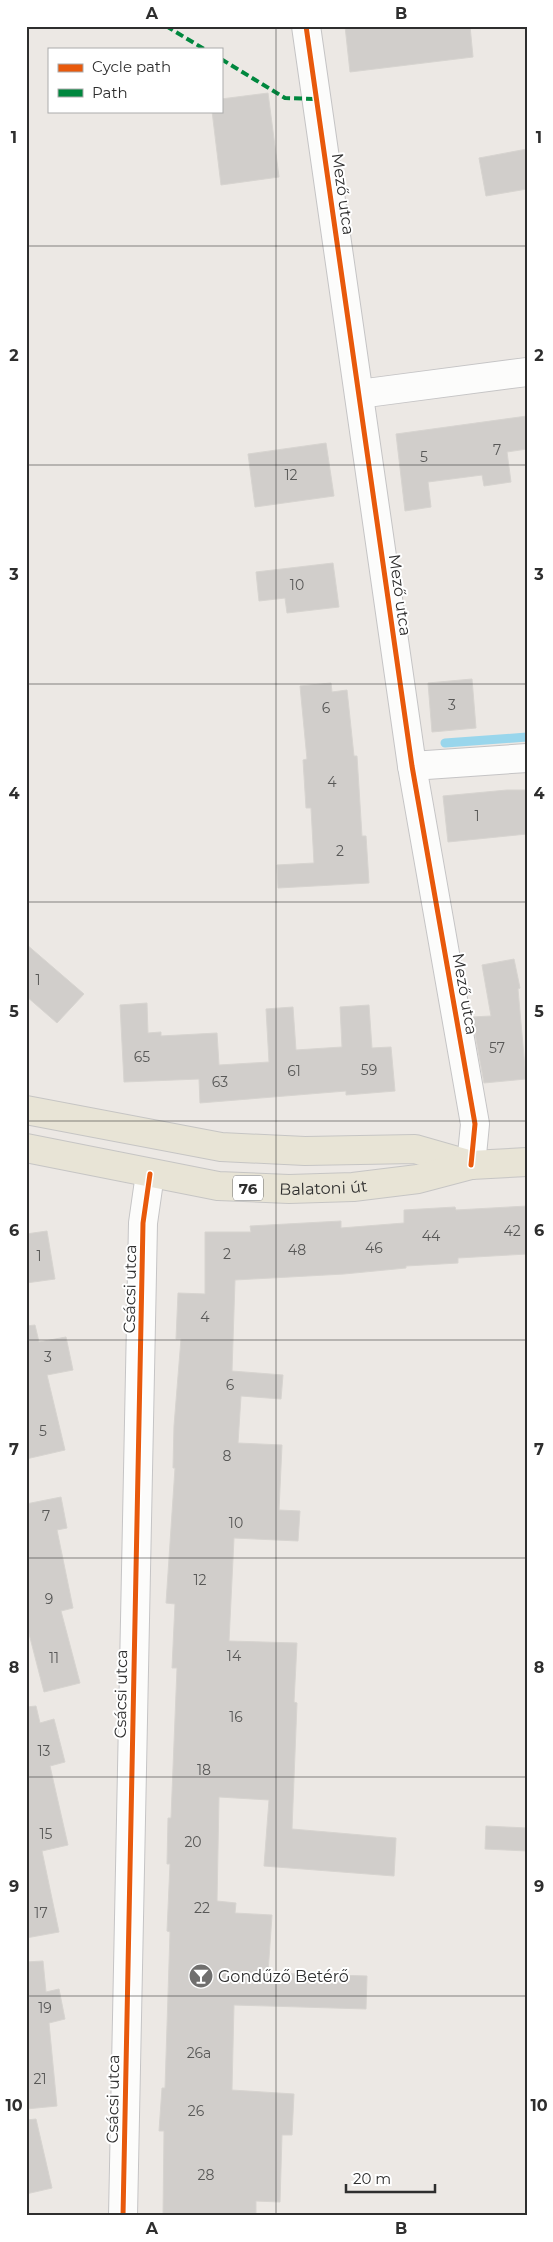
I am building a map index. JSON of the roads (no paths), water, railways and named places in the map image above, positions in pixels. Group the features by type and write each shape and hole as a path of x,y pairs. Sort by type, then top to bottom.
{"main road":[{"name":"Balatoni út","path":"26,1110 220,1147 305,1152 416,1149 471,1165"},
{"name":"Balatoni út","path":"26,1148 218,1186 307,1189 353,1187 418,1179 471,1165 527,1162"}],"street":[{"name":"Mező utca","path":"306,26 412,766 474,1124 471,1165"},
{"path":"359,394 527,372"},
{"path":"412,766 527,758"},
{"name":"Csácsi utca","path":"123,2216 143,1223 150,1174"}],"waterway":[{"path":"445,743 527,737"}],"place":[{"name":"Gondűző Betérő","path":"201,1976"}]}
